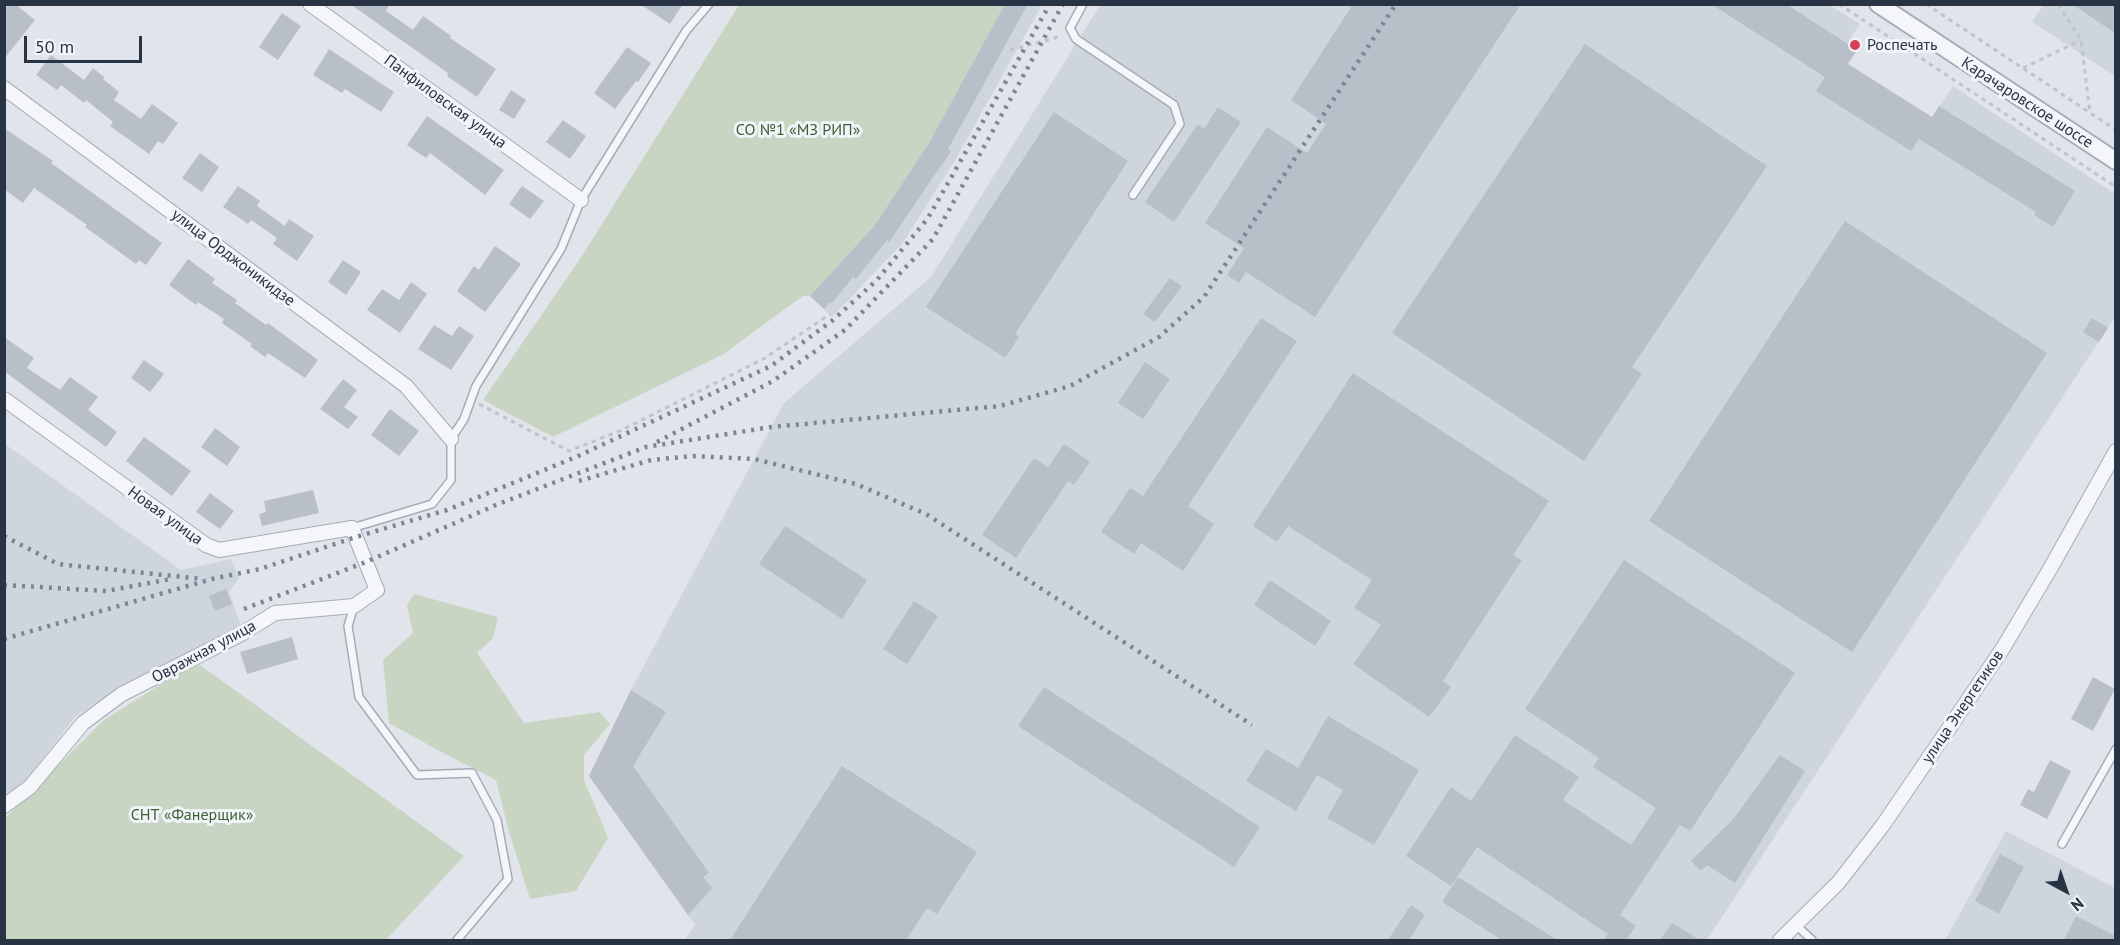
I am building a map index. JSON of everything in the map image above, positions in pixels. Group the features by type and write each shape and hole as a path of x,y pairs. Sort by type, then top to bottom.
{"street":[{"name":"Панфиловская улица","path":"310,4 581,200"},
{"name":"Карачаровское шоссе","path":"1878,4 2115,161"},
{"name":"улица Орджоникидзе","path":"4,88 406,386 452,439"},
{"name":"Новая улица","path":"4,399 206,545 219,550 352,528"},
{"name":"улица Энергетиков","path":"1780,940 1838,883 1883,825 1997,658 2050,569 2115,451"},
{"path":"352,528 377,590 354,606"},
{"name":"Овражная улица","path":"4,806 30,787 83,723 122,694 243,633 274,613 354,606"}],"lane":[{"path":"352,528 432,504 451,480 452,439 464,419 476,386 561,249 581,200 686,31 709,4"},
{"path":"1083,4 1070,28 1076,39 1174,105 1180,124 1133,195"},
{"path":"354,606 348,626 359,697 417,775 472,773 497,820 508,879 456,940"},
{"path":"2062,844 2115,749"},
{"path":"1796,925 1812,940"}],"path":[{"path":"1839,4 2115,187"},
{"path":"1926,4 2115,130"},
{"path":"2058,4 2080,40 2090,113"},
{"path":"1010,50 1055,38 1070,28"},
{"path":"2022,68 2080,40"},
{"path":"471,400 569,451 622,430 765,358 830,314"}],"shaded area":[{"path":"1005,5 1042,5 954,162 902,244 832,317 810,296 875,225 929,143"},
{"path":"1100,5 1829,5 1860,24 1838,58 1932,117 1953,86 2115,194 2115,317 1707,940 685,940 695,925 589,776 631,690 784,403 931,277"},
{"path":"2043,5 2115,5 2115,76 2032,22"},
{"path":"5,444 181,570 231,559 239,578 229,592 242,628 123,685 75,717 19,790 5,799"},
{"path":"2006,831 2115,888 2115,940 1945,940"}],"green space":[{"name":"СО №1 «МЗ РИП»","path":"739,5 1005,5 929,143 875,225 810,296 803,296 722,355 553,437 483,400 582,256"},
{"path":"414,594 498,617 493,638 477,653 524,723 600,712 610,724 584,755 584,780 608,838 576,891 530,899 496,780 389,723 383,660 413,633 407,606"},
{"name":"СНТ «Фанерщик»","path":"196,662 464,856 386,940 5,940 5,818 104,720"}],"building":[{"path":"9,4 15,4 35,20 4,59 4,10"},
{"path":"350,4 390,4 386,11 413,30 423,16 451,36 450,38 496,69 477,97 447,76 448,73"},
{"path":"640,4 683,4 670,24"},
{"path":"1005,4 1028,4 948,149 951,151 889,242 887,240 856,279 853,277 832,303 830,302 824,309 810,296 875,225 929,143"},
{"path":"1353,4 1521,4 1315,317 1246,272 1239,283 1227,275 1244,248 1205,223 1267,127 1307,153 1326,124 1291,100"},
{"path":"1711,4 1786,4 1857,50 1848,64 1932,117 1939,106 2075,191 2053,227 2034,215 2036,212 1919,139 1911,151 1816,91 1825,77"},
{"path":"2072,4 2115,4 2115,33"},
{"path":"282,13 301,26 278,60 259,47"},
{"path":"1585,44 1767,166 1632,367 1642,374 1584,461 1392,333"},
{"path":"627,47 651,63 615,109 594,93"},
{"path":"329,49 394,92 381,112 345,89 342,93 313,75"},
{"path":"51,55 84,80 93,68 119,92 114,100 141,119 152,104 178,123 163,144 158,141 149,154 110,126 113,122 86,100 84,103 61,85 57,90 36,75"},
{"path":"511,90 526,100 514,119 499,110"},
{"path":"1218,107 1241,122 1174,222 1145,202 1198,124 1204,129"},
{"path":"1054,112 1128,161 1015,334 1019,337 1005,358 926,307"},
{"path":"427,116 504,170 485,195 430,153 426,158 407,145"},
{"path":"563,120 586,136 570,159 546,142"},
{"path":"4,128 53,161 51,163 162,243 146,265 139,260 136,264 85,227 87,225 34,188 23,203 4,189"},
{"path":"200,153 219,167 202,192 182,178"},
{"path":"238,186 260,201 257,206 285,226 289,219 314,236 297,261 273,244 277,238 251,220 248,224 223,207"},
{"path":"522,186 544,201 530,219 509,204"},
{"path":"1845,221 2047,353 1852,652 1649,521"},
{"path":"495,246 521,264 485,312 457,291 474,266 479,270"},
{"path":"188,259 215,279 212,283 237,300 235,303 266,325 268,323 318,360 305,378 268,353 265,357 250,346 252,344 222,323 224,319 198,302 196,305 169,285"},
{"path":"343,260 361,272 346,295 328,282"},
{"path":"1170,278 1182,286 1155,322 1143,314"},
{"path":"411,282 427,294 400,333 367,310 382,289 399,300"},
{"path":"1261,318 1297,341 1188,506 1214,524 1183,571 1141,543 1134,554 1101,532 1130,488 1143,496"},
{"path":"2092,318 2108,328 2099,342 2083,332"},
{"path":"434,325 452,336 459,326 474,336 451,370 418,349"},
{"path":"4,337 34,358 27,368 60,390 70,377 98,397 88,410 117,432 106,447 4,371"},
{"path":"144,360 164,374 150,392 131,378"},
{"path":"1145,362 1170,379 1143,419 1118,403"},
{"path":"1353,373 1549,501 1513,555 1522,560 1443,681 1451,687 1429,717 1353,664 1381,625 1354,608 1372,580 1288,526 1277,542 1253,526"},
{"path":"343,379 357,390 344,407 358,417 348,429 320,409"},
{"path":"390,409 419,431 399,456 371,435"},
{"path":"215,428 240,447 227,466 201,447"},
{"path":"144,437 191,471 172,496 126,461"},
{"path":"1064,444 1090,462 1074,485 1068,481 1016,558 982,535 1034,458 1048,467"},
{"path":"313,490 319,513 262,526 259,514 266,512 264,501"},
{"path":"210,493 234,511 220,529 196,512"},
{"path":"785,526 867,580 842,619 759,564"},
{"path":"1624,560 1795,673 1690,831 1680,825 1620,915 1636,926 1626,940 1604,940 1608,934 1477,847 1451,886 1406,856 1451,787 1471,801 1515,735 1579,777 1563,800 1631,845 1656,808 1593,767 1599,758 1525,709"},
{"path":"1270,580 1331,621 1315,646 1254,605"},
{"path":"226,589 232,604 215,611 209,596"},
{"path":"914,601 938,616 907,664 883,649"},
{"path":"292,637 298,659 247,674 240,652"},
{"path":"2093,677 2115,689 2093,731 2071,719"},
{"path":"1044,687 1260,827 1234,867 1018,726"},
{"path":"631,690 666,712 633,766 709,873 703,877 712,888 688,915 589,776"},
{"path":"1328,716 1419,770 1374,845 1327,818 1343,790 1317,775 1296,811 1246,781 1266,749 1298,768"},
{"path":"1780,755 1805,771 1735,883 1707,865 1701,871 1691,861 1734,818"},
{"path":"2050,760 2071,771 2047,819 2020,805 2028,789 2034,792"},
{"path":"842,766 977,852 937,914 927,908 906,940 730,940"},
{"path":"2000,854 2024,867 1999,914 1975,901"},
{"path":"1458,877 1557,940 1502,940 1442,902"},
{"path":"1411,905 1425,915 1409,940 1388,940"},
{"path":"2076,916 2115,936 2115,940 2064,940"},
{"path":"1672,923 1700,940 1660,940"}],"railway":[{"path":"4,639 212,579 260,569 447,510 576,457 771,366 833,320 877,280 928,218 1050,4"},
{"path":"657,442 773,381 845,330 933,239 1063,4"},
{"path":"244,609 366,562 496,505 646,447 771,427 1000,406 1070,386 1159,337 1204,297 1396,4"},
{"path":"579,481 651,460 693,456 754,459 856,484 926,514 1252,725"},
{"path":"4,536 58,564 203,579"},
{"path":"4,585 106,591 171,579"}],"place":[{"name":"Роспечать","path":"1855,45"}]}
